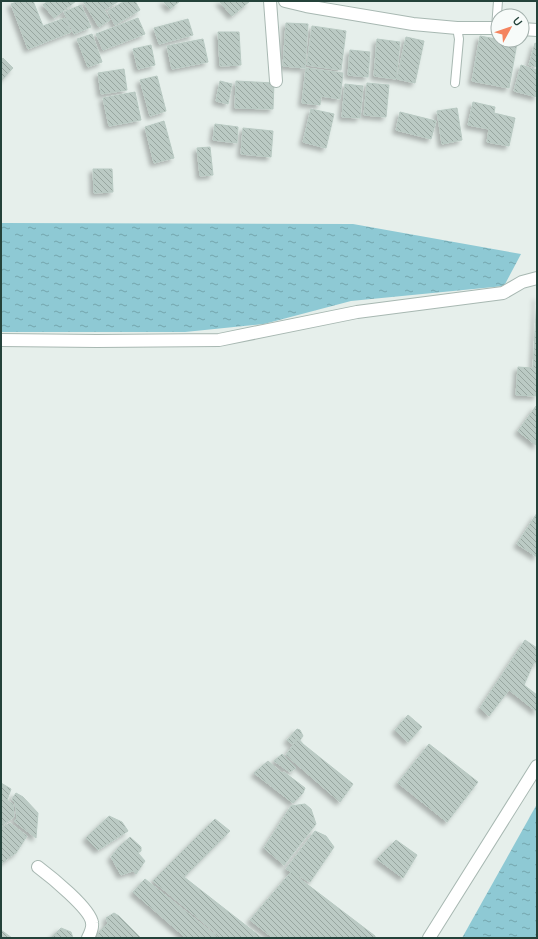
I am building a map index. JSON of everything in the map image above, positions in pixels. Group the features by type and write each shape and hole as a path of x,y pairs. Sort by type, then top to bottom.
{"street":[{"path":"270,1 276,81"},
{"path":"285,1 406,23 457,28 490,28"},
{"path":"1,340 219,340 357,312 503,293 522,282 537,278"},
{"path":"429,938 537,766"},
{"path":"38,867 72,896 89,915 92,921 92,926 88,938"}],"lane":[{"path":"455,83 459,39 457,28"}],"water":[{"path":"1,223 353,224 521,254 504,286 351,301 264,324 185,332 1,332"},
{"path":"537,804 537,938 462,938"}],"building":[{"path":"19,1 33,1 43,26 65,18 71,32 28,49 11,4"},
{"path":"48,1 76,1 54,18 43,5"},
{"path":"83,1 119,1 104,10 110,20 99,27"},
{"path":"125,1 135,1 140,10 115,25 108,11"},
{"path":"163,1 180,1 170,9"},
{"path":"219,1 250,1 232,16"},
{"path":"81,5 91,27 74,34 64,12"},
{"path":"138,18 145,34 103,50 96,34"},
{"path":"188,19 193,35 159,44 154,28"},
{"path":"286,23 308,24 305,68 283,66"},
{"path":"312,26 346,31 341,70 307,65"},
{"path":"218,32 239,32 241,65 220,66"},
{"path":"92,34 102,62 88,67 77,39"},
{"path":"480,36 490,38 490,48 516,48 509,88 472,81"},
{"path":"406,37 424,41 415,83 397,79"},
{"path":"203,39 208,62 172,69 167,46"},
{"path":"377,39 400,42 396,79 374,76"},
{"path":"535,43 537,44 537,67 529,65"},
{"path":"151,45 155,65 138,69 133,49"},
{"path":"350,50 370,52 368,77 348,75"},
{"path":"3,58 13,68 1,81 1,60"},
{"path":"521,65 537,70 537,97 514,91"},
{"path":"306,68 343,73 340,99 321,96 320,105 302,103"},
{"path":"124,69 127,90 101,94 98,73"},
{"path":"157,76 166,111 150,116 140,80"},
{"path":"220,81 232,84 228,104 216,101"},
{"path":"236,81 274,83 273,109 235,108"},
{"path":"367,83 389,85 386,117 364,115"},
{"path":"345,84 363,86 360,118 342,117"},
{"path":"135,92 141,120 109,126 103,98"},
{"path":"473,102 495,107 494,113 515,118 509,146 487,142 489,129 468,125"},
{"path":"457,108 462,140 442,144 437,111"},
{"path":"311,109 334,114 326,148 303,142"},
{"path":"400,112 436,121 431,139 396,130"},
{"path":"164,121 174,158 154,163 145,127"},
{"path":"215,124 238,127 237,143 213,140"},
{"path":"243,128 273,131 271,157 241,154"},
{"path":"210,147 213,175 200,176 197,148"},
{"path":"93,169 112,169 113,192 94,193"},
{"path":"537,296 537,396 516,395 518,367 533,368"},
{"path":"536,406 537,407 537,446 518,431"},
{"path":"537,513 537,557 517,544"},
{"path":"525,640 537,648 537,664 534,662 524,685 537,695 537,712 509,690 489,716 480,708"},
{"path":"408,715 422,727 408,742 395,730"},
{"path":"297,729 300,730 303,736 300,740 298,737 292,744 287,740"},
{"path":"298,738 303,744 353,784 340,802 286,755"},
{"path":"429,744 478,782 447,822 398,783"},
{"path":"282,754 296,768 290,772 274,761"},
{"path":"268,761 282,773 284,772 305,788 303,793 293,803 254,773"},
{"path":"1,783 11,789 7,800 13,804 14,817 1,826"},
{"path":"16,793 23,797 38,813 36,838 14,821 17,818 15,803 12,799"},
{"path":"305,804 311,809 316,824 284,865 264,848 291,806"},
{"path":"109,816 122,822 128,831 98,850 86,838"},
{"path":"215,819 230,831 184,877 262,938 222,938 153,881"},
{"path":"10,823 27,836 16,853 1,864 1,828"},
{"path":"315,831 326,836 334,847 310,882 286,869"},
{"path":"130,837 141,847 141,851 138,853 145,861 136,874 133,871 121,875 111,857"},
{"path":"396,840 417,855 403,878 377,859"},
{"path":"291,872 375,936 375,938 273,938 250,920"},
{"path":"145,879 218,937 186,938 133,892"},
{"path":"114,913 141,938 101,938 96,935 108,923 106,918"},
{"path":"61,928 71,932 73,938 51,938"},
{"path":"1,930 12,938 1,938"}]}
